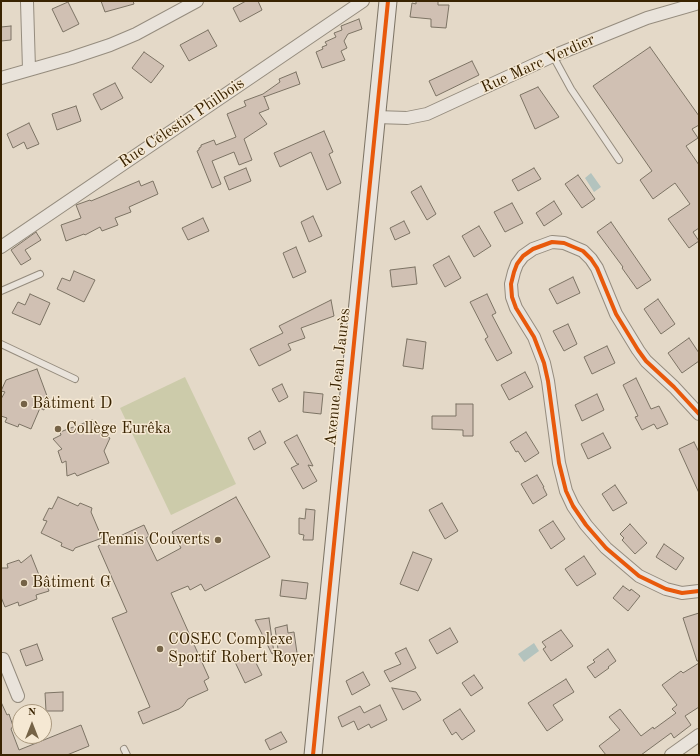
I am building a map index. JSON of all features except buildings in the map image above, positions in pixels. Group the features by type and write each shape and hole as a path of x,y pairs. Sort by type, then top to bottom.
{"main road":[{"name":"Avenue Jean Jaurès","path":"313,755 388,1"}],"street":[{"path":"1,78 71,58 136,34 197,1"},
{"name":"Rue Célestin Philbois","path":"1,247 59,206 363,1"},
{"path":"27,2 29,69"},
{"name":"Rue Marc Verdier","path":"376,117 407,118 427,114 553,56 647,18 697,7"},
{"path":"699,414 674,387 646,361 638,350 626,333 616,314 597,268 583,251 564,243 552,242 533,248 523,256 517,264 514,272 511,284 512,297 519,314 534,337 544,363 548,380 559,463 566,492 573,506 586,525 606,548 639,576 666,590 682,593 699,591"},
{"path":"1,659 18,696"},
{"path":"679,753 699,735"}],"lane":[{"path":"553,56 571,89 620,160"},
{"path":"1,291 40,274"},
{"path":"1,344 75,379"}],"green space":[{"path":"185,377 236,484 171,515 120,408"}],"shaded area":[{"path":"591,173 601,187 594,192 585,178"},
{"path":"534,643 539,651 524,662 518,654"}],"cycle path":[{"path":"313,755 388,1"},
{"path":"699,414 674,387 646,361 638,350 616,314 597,268 583,251 564,243 552,242 533,249 523,256 517,264 514,272 511,284 512,297 516,308 534,337 544,363 548,381 559,463 566,491 573,506 586,525 606,548 639,576 666,589 682,593 699,591"}],"place":[{"name":"Bâtiment D","path":"24,404"},
{"name":"Collège Eurêka","path":"58,429"},
{"name":"Tennis Couverts","path":"218,540"},
{"name":"Bâtiment G","path":"24,583"},
{"name":"COSEC Complexe Sportif Robert Royer","path":"160,649"}]}
